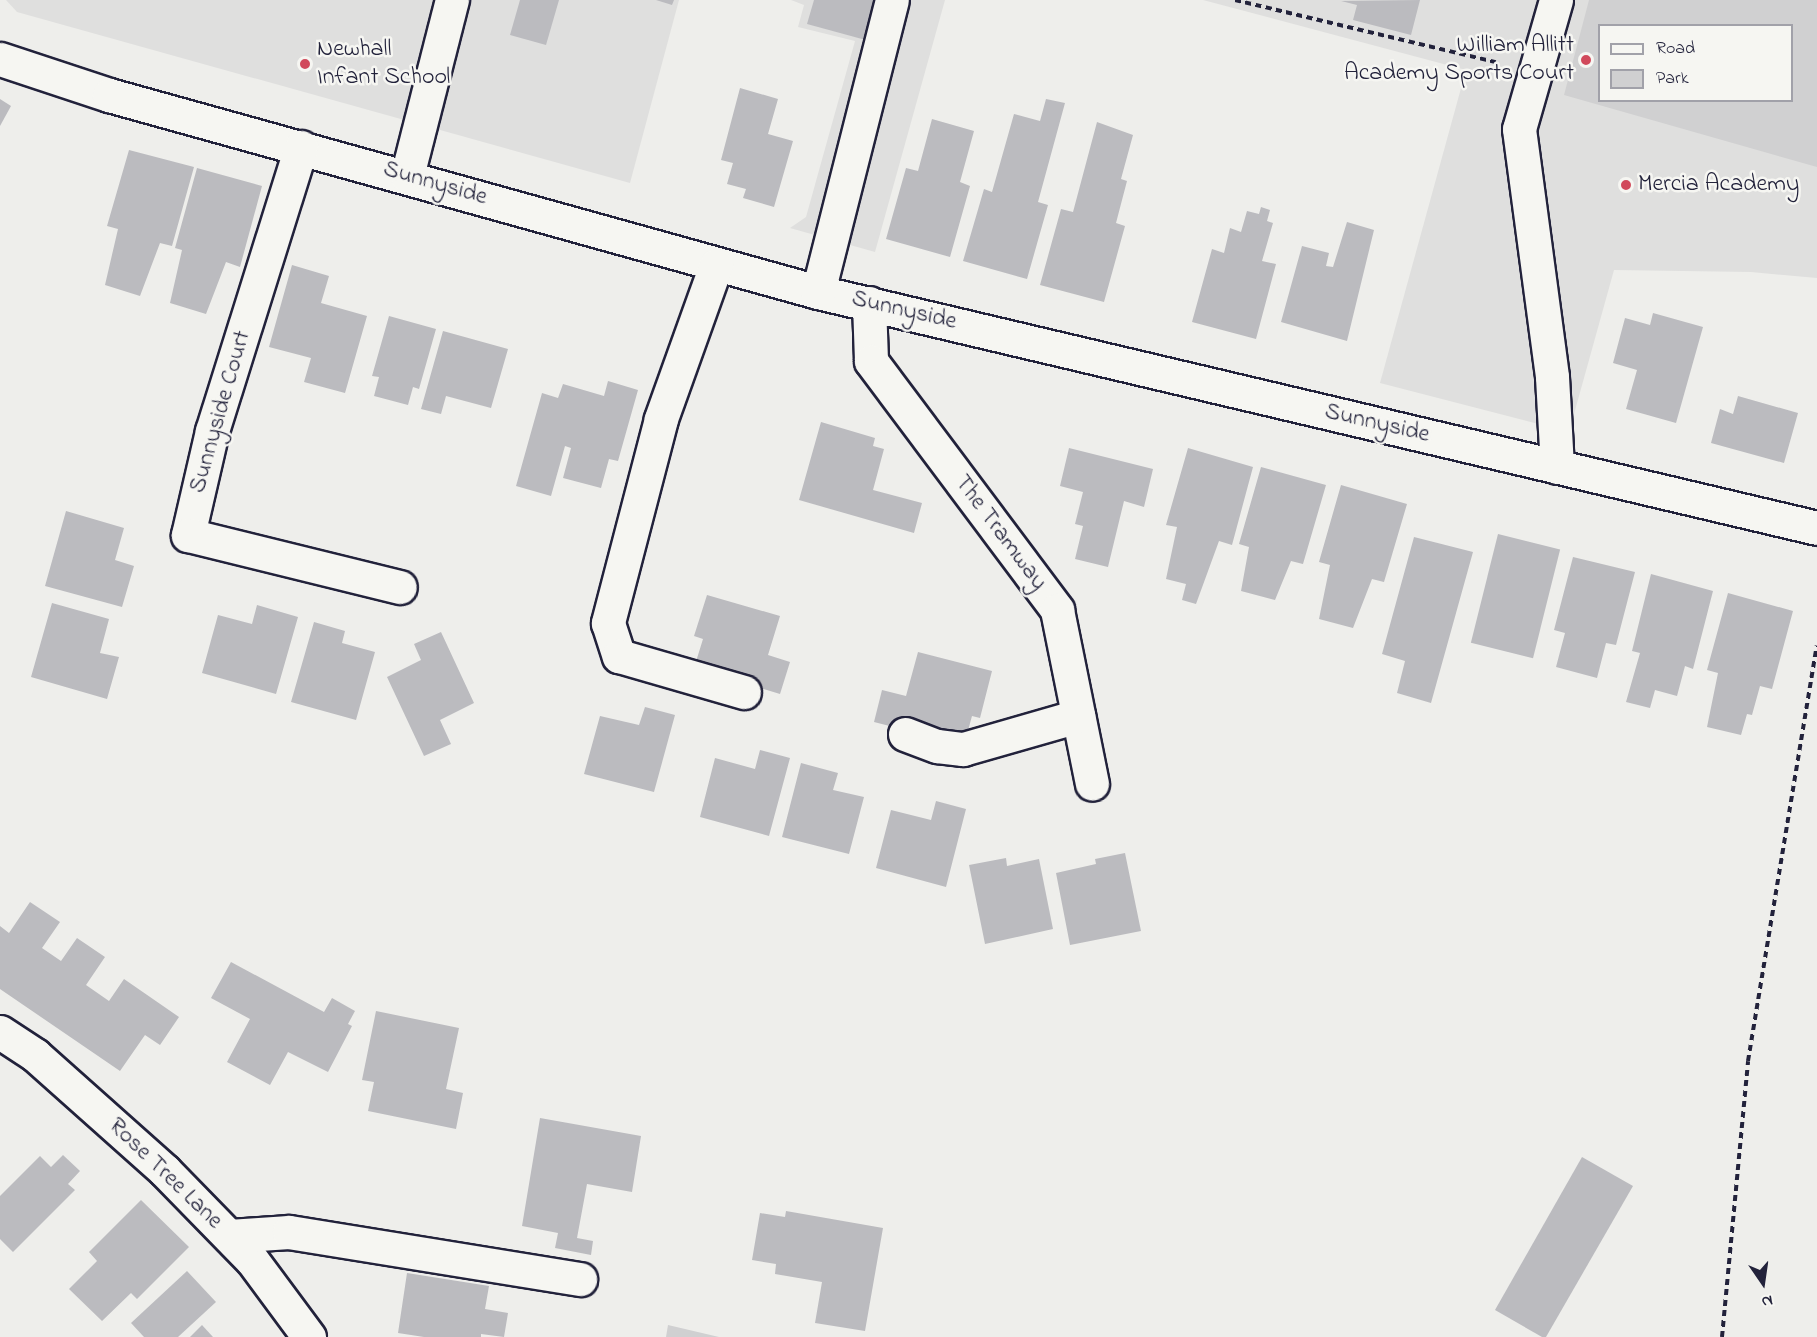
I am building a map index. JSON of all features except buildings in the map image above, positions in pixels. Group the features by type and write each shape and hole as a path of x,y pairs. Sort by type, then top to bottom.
{"street":[{"path":"407,176 452,0"},
{"path":"818,292 892,0"},
{"path":"1556,0 1519,129 1552,377 1557,467"},
{"name":"Sunnyside","path":"0,59 109,95 818,292 1817,528"},
{"name":"Sunnyside Court","path":"301,147 212,431 188,535 400,587"},
{"path":"716,265 661,419 608,623 619,656 744,692"},
{"name":"The Tramway","path":"868,303 871,361 1056,610 1092,784"},
{"path":"905,734 937,746 963,749 1078,716"},
{"name":"Rose Tree Lane","path":"0,1032 35,1055 148,1155 252,1260 309,1337"},
{"path":"229,1236 289,1232 580,1279"}],"path":[{"path":"1236,0 1534,72"},
{"path":"1722,1337 1748,1061 1817,646"}],"shaded area":[{"path":"6,0 679,0 630,183 17,12"},
{"path":"791,0 945,0 875,252 790,228 806,217 855,41 798,27 804,5"},
{"name":"Mercia Academy","path":"1203,0 1817,0 1817,278 1751,272 1614,270 1569,432 1380,383 1466,70"}],"green space":[{"name":"William Allitt Academy Sports Court","path":"1589,0 1817,0 1817,167 1564,95"},
{"path":"668,1325 719,1337 666,1337"}],"place":[{"name":"William Allitt Academy Sports Court","path":"1586,60"},
{"name":"Newhall Infant School","path":"305,64"},
{"name":"Mercia Academy","path":"1626,185"}]}
